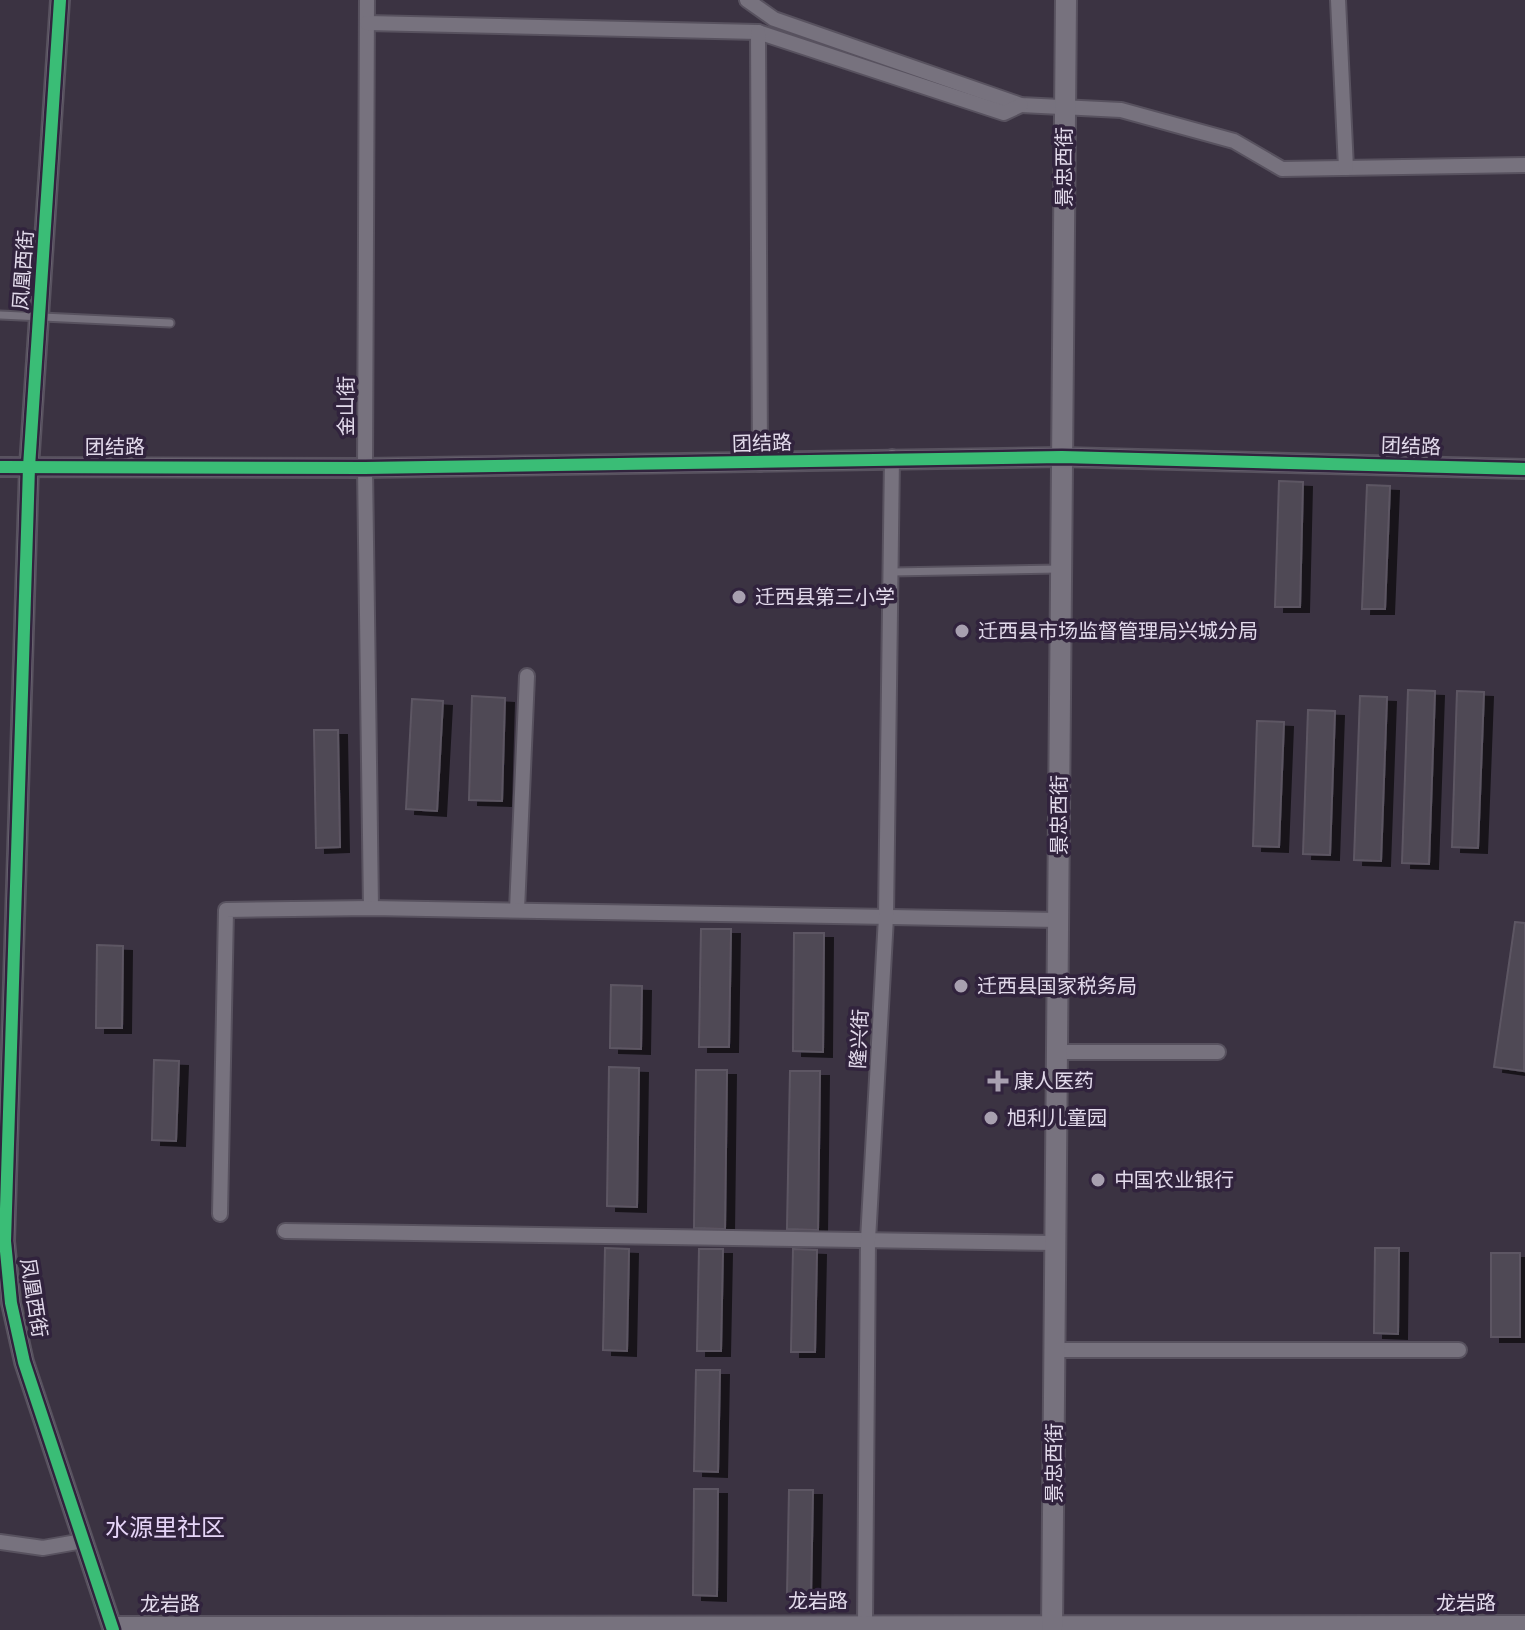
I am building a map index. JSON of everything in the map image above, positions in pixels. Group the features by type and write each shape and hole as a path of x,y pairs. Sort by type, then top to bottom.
{"main road":[{"name":"景忠西街","path":"1052,1627 1066,0"}],"street":[{"name":"凤凰西街","path":"60,0 29,467 4,1168 5,1241 11,1303 24,1362 112,1628"},
{"name":"金山街","path":"367,0 365,468 371,908"},
{"path":"747,0 774,19 1021,105 1121,110 1234,141 1282,169 1525,165"},
{"path":"1338,0 1346,168"},
{"path":"367,23 758,32 1004,113 1021,105"},
{"path":"758,32 760,464"},
{"name":"团结路","path":"0,467 365,468 760,464 892,457 1062,457 1525,469"},
{"name":"隆兴街","path":"865,1623 868,1240 886,917 892,457"},
{"path":"517,910 527,676"},
{"path":"220,1214 226,910 371,908 1058,920"},
{"path":"1057,1052 1218,1052"},
{"path":"285,1231 1055,1243"},
{"path":"1055,1350 1459,1350"},
{"path":"0,1542 43,1548 83,1541"},
{"name":"龙岩路","path":"112,1628 865,1623 1052,1627 1525,1625"}],"lane":[{"path":"0,315 170,323"},
{"path":"891,572 1061,569"}],"building":[{"path":"1279,481 1303,482 1300,607 1275,607"},
{"path":"1367,485 1390,486 1385,609 1362,609"},
{"path":"1408,690 1435,691 1429,864 1402,863"},
{"path":"1457,691 1484,692 1478,848 1452,847"},
{"path":"472,696 505,698 502,801 469,800"},
{"path":"1360,696 1387,697 1381,861 1354,860"},
{"path":"412,699 443,701 437,811 406,809"},
{"path":"1308,710 1335,711 1330,855 1303,854"},
{"path":"1257,721 1284,722 1279,847 1253,846"},
{"path":"314,730 338,730 340,847 316,848"},
{"path":"1515,922 1525,923 1524,1071 1494,1067"},
{"path":"701,929 731,929 729,1047 699,1047"},
{"path":"794,933 824,933 823,1052 793,1051"},
{"path":"97,945 123,946 122,1028 96,1028"},
{"path":"611,985 642,986 641,1049 610,1048"},
{"path":"154,1060 179,1061 176,1141 152,1140"},
{"path":"609,1067 639,1068 637,1207 607,1206"},
{"path":"696,1070 727,1070 725,1229 694,1228"},
{"path":"790,1071 820,1071 818,1230 787,1229"},
{"path":"605,1248 629,1249 627,1351 603,1350"},
{"path":"1375,1248 1399,1248 1398,1334 1374,1333"},
{"path":"699,1249 723,1249 721,1351 697,1351"},
{"path":"793,1249 817,1250 815,1352 791,1352"},
{"path":"1491,1253 1520,1253 1520,1337 1491,1337"},
{"path":"696,1370 720,1370 718,1472 694,1471"},
{"path":"694,1489 718,1489 717,1596 693,1595"},
{"path":"789,1490 813,1490 811,1597 787,1596"}],"cycle path":[{"path":"60,0 29,467 5,1241 11,1303 24,1362 113,1630"},
{"path":"0,467 365,468 1062,457 1525,469"}],"place":[{"name":"迁西县第三小学","path":"739,597"},
{"name":"迁西县市场监督管理局兴城分局","path":"962,631"},
{"name":"迁西县国家税务局","path":"961,986"},
{"name":"康人医药","path":"998,1081"},
{"name":"旭利儿童园","path":"991,1118"},
{"name":"中国农业银行","path":"1098,1180"}],"district":[{"name":"水源里社区","path":"165,1528"}]}
